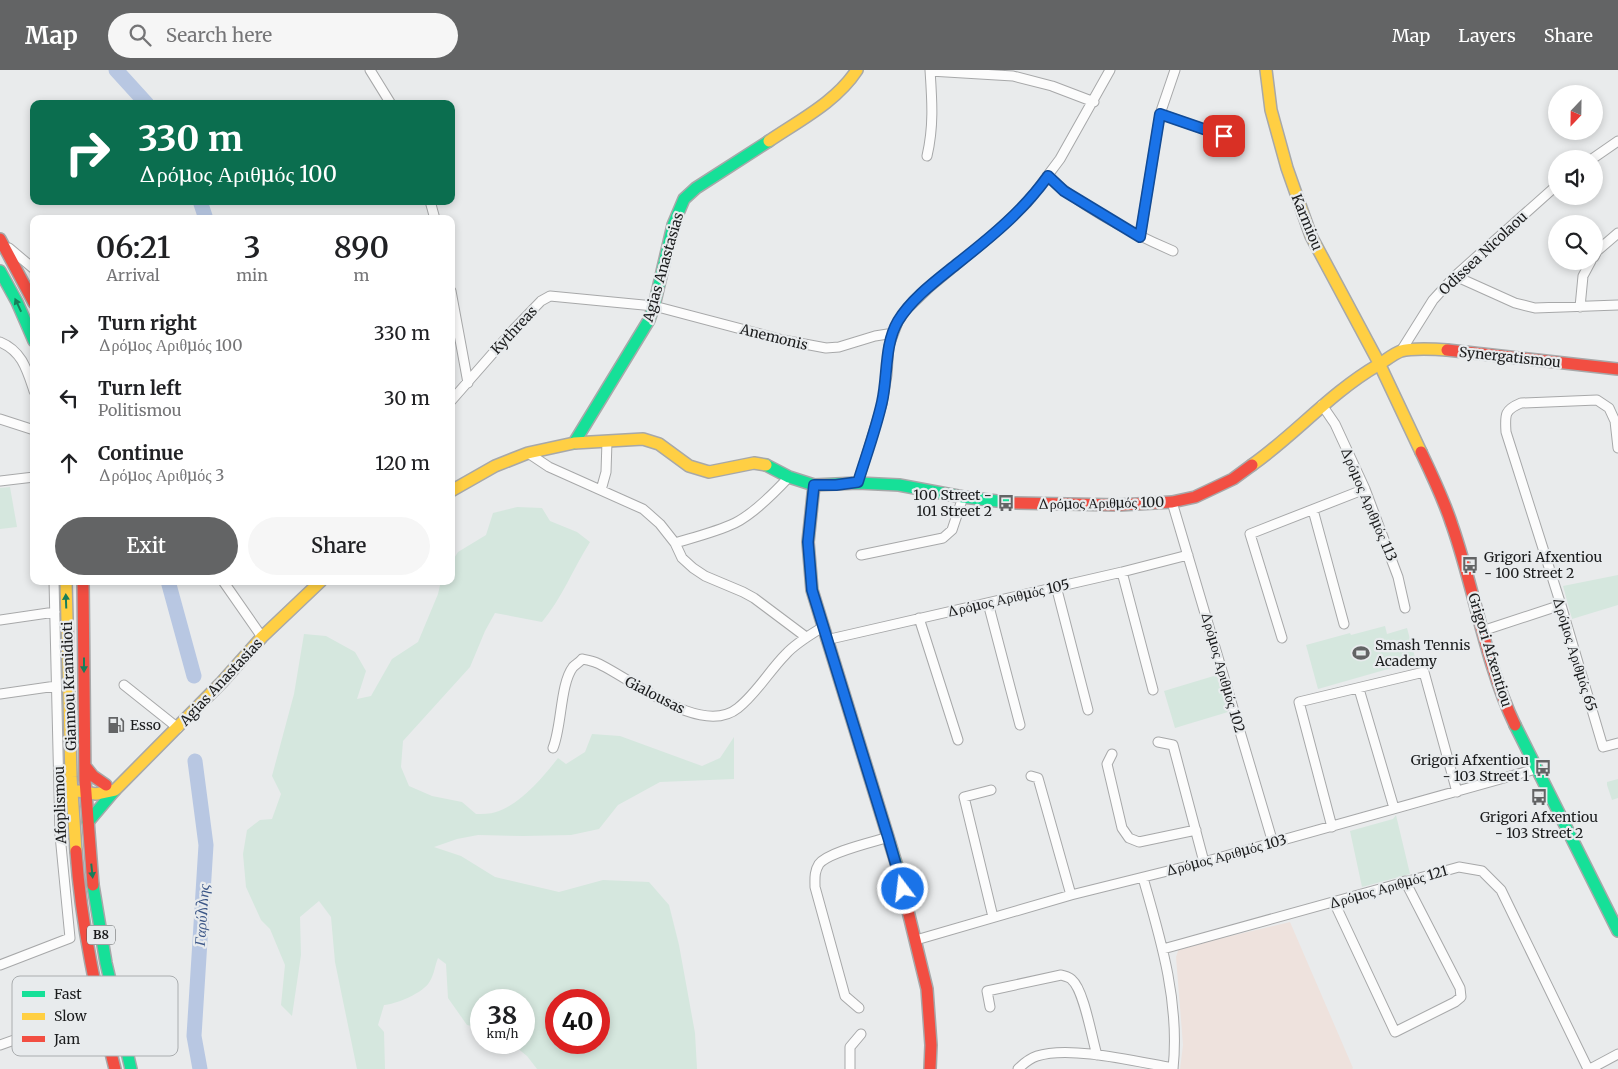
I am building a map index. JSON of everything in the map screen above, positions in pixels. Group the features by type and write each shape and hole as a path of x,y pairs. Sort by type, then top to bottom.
{"street":[{"path":"370,70 389,100"},
{"name":"Agias Anastasias","path":"574,444 644,329 654,306 673,225 684,199 696,188 824,106 849,82 856,70"},
{"path":"927,156 932,136 933,114 930,70 1013,76 1052,86 1094,102"},
{"path":"858,482 882,404 889,346 898,322 912,304 930,287 1022,208 1060,159 1094,102 1110,70"},
{"path":"1140,237 1160,114 1175,70"},
{"name":"Karmiou","path":"1266,70 1271,110 1287,168 1310,236 1379,363"},
{"path":"1160,114 1224,136"},
{"path":"1603,151 1618,141"},
{"path":"1048,176 1064,191 1140,237 1173,251"},
{"name":"Odissea Nicolaou","path":"1402,351 1434,300 1455,276 1548,193"},
{"path":"1603,247 1618,233"},
{"path":"0,239 30,266"},
{"path":"0,239 30,295"},
{"path":"1580,307 1583,276 1586,270"},
{"path":"0,271 30,331"},
{"path":"1455,276 1515,303 1535,308 1618,305"},
{"name":"Kythreas","path":"455,397 491,354 541,301 550,296 654,306"},
{"name":"Anemonis","path":"654,306 783,340 826,348 839,348 875,336 894,333"},
{"path":"455,313 468,383"},
{"path":"0,342 13,348 19,355 30,379"},
{"name":"Synergatismou","path":"1402,351 1434,349 1618,369"},
{"name":"Δρόμος Αριθμός 100","path":"814,485 858,482 899,485 963,497 1017,503 1119,505 1172,502 1195,497 1233,479 1269,453 1322,404 1355,378 1402,351"},
{"name":"Grigori Afxentiou","path":"1379,363 1426,462 1452,525 1505,704 1618,931"},
{"name":"Δρόμος Αριθμός 65","path":"1618,448 1615,421 1609,408 1597,400 1521,403 1510,407 1505,416 1506,432 1561,605 1603,747 1618,743"},
{"name":"Δρόμος Αριθμός 113","path":"1322,404 1334,424 1364,490 1398,576 1405,608"},
{"path":"0,419 30,429"},
{"path":"455,490 495,466 528,453 574,444 632,439 651,441 669,450 689,466 699,470 709,472 720,471 754,463 775,468 789,477 814,485 808,542 808,565 812,590 888,837 916,940 927,989 931,1045 930,1069"},
{"path":"601,490 606,472 607,441"},
{"path":"528,453 549,467 643,509 660,524 675,543 682,558 693,568 705,576 754,598 806,637"},
{"path":"675,543 737,522 771,496 789,477"},
{"path":"0,482 30,478"},
{"path":"1282,638 1250,534 1364,490"},
{"path":"861,555 943,538 952,530 963,497"},
{"name":"Δρόμος Αριθμός 102","path":"1172,502 1273,843"},
{"path":"1313,510 1344,624"},
{"name":"Δρόμος Αριθμός 105","path":"826,640 1188,555"},
{"path":"1122,572 1153,690"},
{"name":"Afoplismou","path":"0,965 70,938 60,835 54,585"},
{"name":"Giannou Kranidioti","path":"66,585 73,790"},
{"name":"Giannou Kranidioti","path":"83,585 85,766 87,789"},
{"path":"226,585 262,638"},
{"name":"Agias Anastasias","path":"88,822 114,786 178,728 262,638 317,585"},
{"path":"1056,586 1088,710"},
{"path":"988,603 1020,725"},
{"path":"1482,631 1561,605"},
{"path":"0,620 55,612"},
{"path":"919,618 958,740"},
{"name":"Gialousas","path":"553,748 557,739 567,681 573,668 582,659 596,662 670,704 697,715 716,717 736,710 754,694 787,652 806,637 823,628"},
{"path":"1332,827 1299,702 1424,672 1457,792"},
{"path":"124,684 178,728"},
{"path":"0,694 56,686"},
{"path":"1359,689 1394,808"},
{"path":"1158,742 1173,745 1204,862"},
{"path":"1112,754 1106,764 1122,828 1128,838 1139,842 1196,830"},
{"path":"85,766 93,776 114,786"},
{"name":"Δρόμος Αριθμός 103","path":"916,940 1070,895 1204,862 1536,769"},
{"path":"1031,776 1038,778 1070,895"},
{"path":"73,790 114,786"},
{"name":"B8","path":"87,789 95,898 110,976"},
{"name":"B8","path":"73,790 80,901 94,976"},
{"path":"991,790 964,797 993,917"},
{"path":"859,1008 845,996 815,887 815,873 820,863 828,856 888,837"},
{"name":"Δρόμος Αριθμός 121","path":"1163,949 1459,867 1482,871 1501,890 1589,1069"},
{"path":"1018,1069 1036,1056 1059,1052 1097,1055 1173,1068 1175,1048 1174,1015 1163,949 1142,878"},
{"path":"1334,902 1395,1032 1455,1002 1461,997 1460,988 1405,881"},
{"path":"990,1007 987,991 1061,975 1065,976 1072,980 1080,992 1097,1055"},
{"path":"850,1069 850,1048 861,1034"},
{"path":"0,1045 12,1041"},
{"path":"1589,1069 1618,1054"},
{"name":"B8","path":"112,1056 115,1069"},
{"name":"B8","path":"129,1056 132,1069"}],"shaded area":[{"path":"10,487 17,527 0,529 0,488"},
{"path":"517,507 542,508 550,521 577,532 590,542 542,622 495,613 485,631 470,667 403,741 401,767 409,786 432,796 462,802 476,814 486,814 505,808 523,796 558,758 566,764 585,752 592,734 620,736 702,766 720,758 734,737 734,779 660,782 618,805 599,829 571,835 478,835 457,839 434,847 461,856 495,877 559,892 603,880 649,882 669,905 679,945 695,1033 697,1069 537,1069 525,1054 535,1054 535,989 470,989 470,1026 467,1025 448,998 446,964 438,958 431,979 422,990 395,1003 384,1005 378,1025 384,1032 385,1069 357,1069 335,962 331,917 319,901 300,917 301,955 292,1016 281,1005 285,965 270,929 261,920 246,887 243,854 247,830 260,820 272,819 281,794 272,776 294,694 304,634 326,636 355,652 366,671 357,699 371,696 392,659 418,642 440,585 455,585 455,557 458,552 486,535 493,513"},
{"path":"1618,575 1618,605 1572,619 1563,586"},
{"name":"Smash Tennis Academy","path":"1385,626 1387,634 1407,628 1416,661 1318,689 1306,645"},
{"path":"1217,675 1228,712 1175,728 1164,691"},
{"path":"1618,779 1618,798 1612,800 1607,782"},
{"path":"1396,815 1410,874 1362,887 1350,831 1393,819"},
{"path":"1290,922 1353,1068 1180,1069 1183,1045 1176,957 1179,948"}],"waterway":[{"name":"Γαρύλλης","path":"116,70 143,100"},
{"name":"Γαρύλλης","path":"201,205 205,215"},
{"name":"Γαρύλλης","path":"169,585 194,676"},
{"name":"Γαρύλλης","path":"195,761 206,845 194,1036 200,1069"}],"traffic: fast":[{"path":"574,443 649,320 673,225 684,199 696,188 769,141"},
{"path":"0,271 17,302 30,332"},
{"path":"766,465 789,477 814,485 858,483 899,485 963,497 1014,503"},
{"path":"814,485 808,542 812,590 897,866"},
{"path":"1515,725 1618,931"},
{"path":"88,822 115,790"},
{"path":"93,885 109,976"},
{"path":"128,1056 131,1069"}],"traffic: slow":[{"path":"769,141 828,101 839,92 857,70"},
{"path":"1266,70 1271,110 1287,168 1311,236 1379,363 1421,452"},
{"path":"1252,465 1344,388 1395,354 1411,349 1447,350"},
{"path":"455,489 495,466 528,453 574,443 643,439 659,444 689,466 709,472 754,463 766,465"},
{"path":"66,585 71,777 76,851"},
{"path":"78,791 96,794 115,790 222,682 262,637 317,585"}],"traffic: jam":[{"path":"0,239 30,295"},
{"path":"1447,350 1618,369"},
{"path":"1421,452 1449,516 1488,651 1515,725"},
{"path":"1014,503 1119,505 1172,502 1195,497 1233,479 1252,465"},
{"path":"83,585 85,780 93,885"},
{"path":"85,766 93,776 106,785"},
{"path":"76,851 78,879 94,976"},
{"path":"897,866 927,989 931,1045 930,1069"},
{"path":"112,1056 115,1069"}],"place":[{"name":"100 Street - 101 Street 2","path":"1006,503"},
{"name":"Grigori Afxentiou - 100 Street 2","path":"1470,565"},
{"name":"Smash Tennis Academy","path":"1361,653"},
{"name":"Esso","path":"116,725"},
{"name":"Grigori Afxentiou - 103 Street 1","path":"1543,768"},
{"name":"Grigori Afxentiou - 103 Street 2","path":"1539,797"}],"route":[{"path":"903,889 812,590 808,565 808,542 814,485 858,482 882,404 889,346 898,322 906,310 930,287 989,238 1027,203 1048,176 1064,191 1140,237 1160,114 1224,136"}]}
